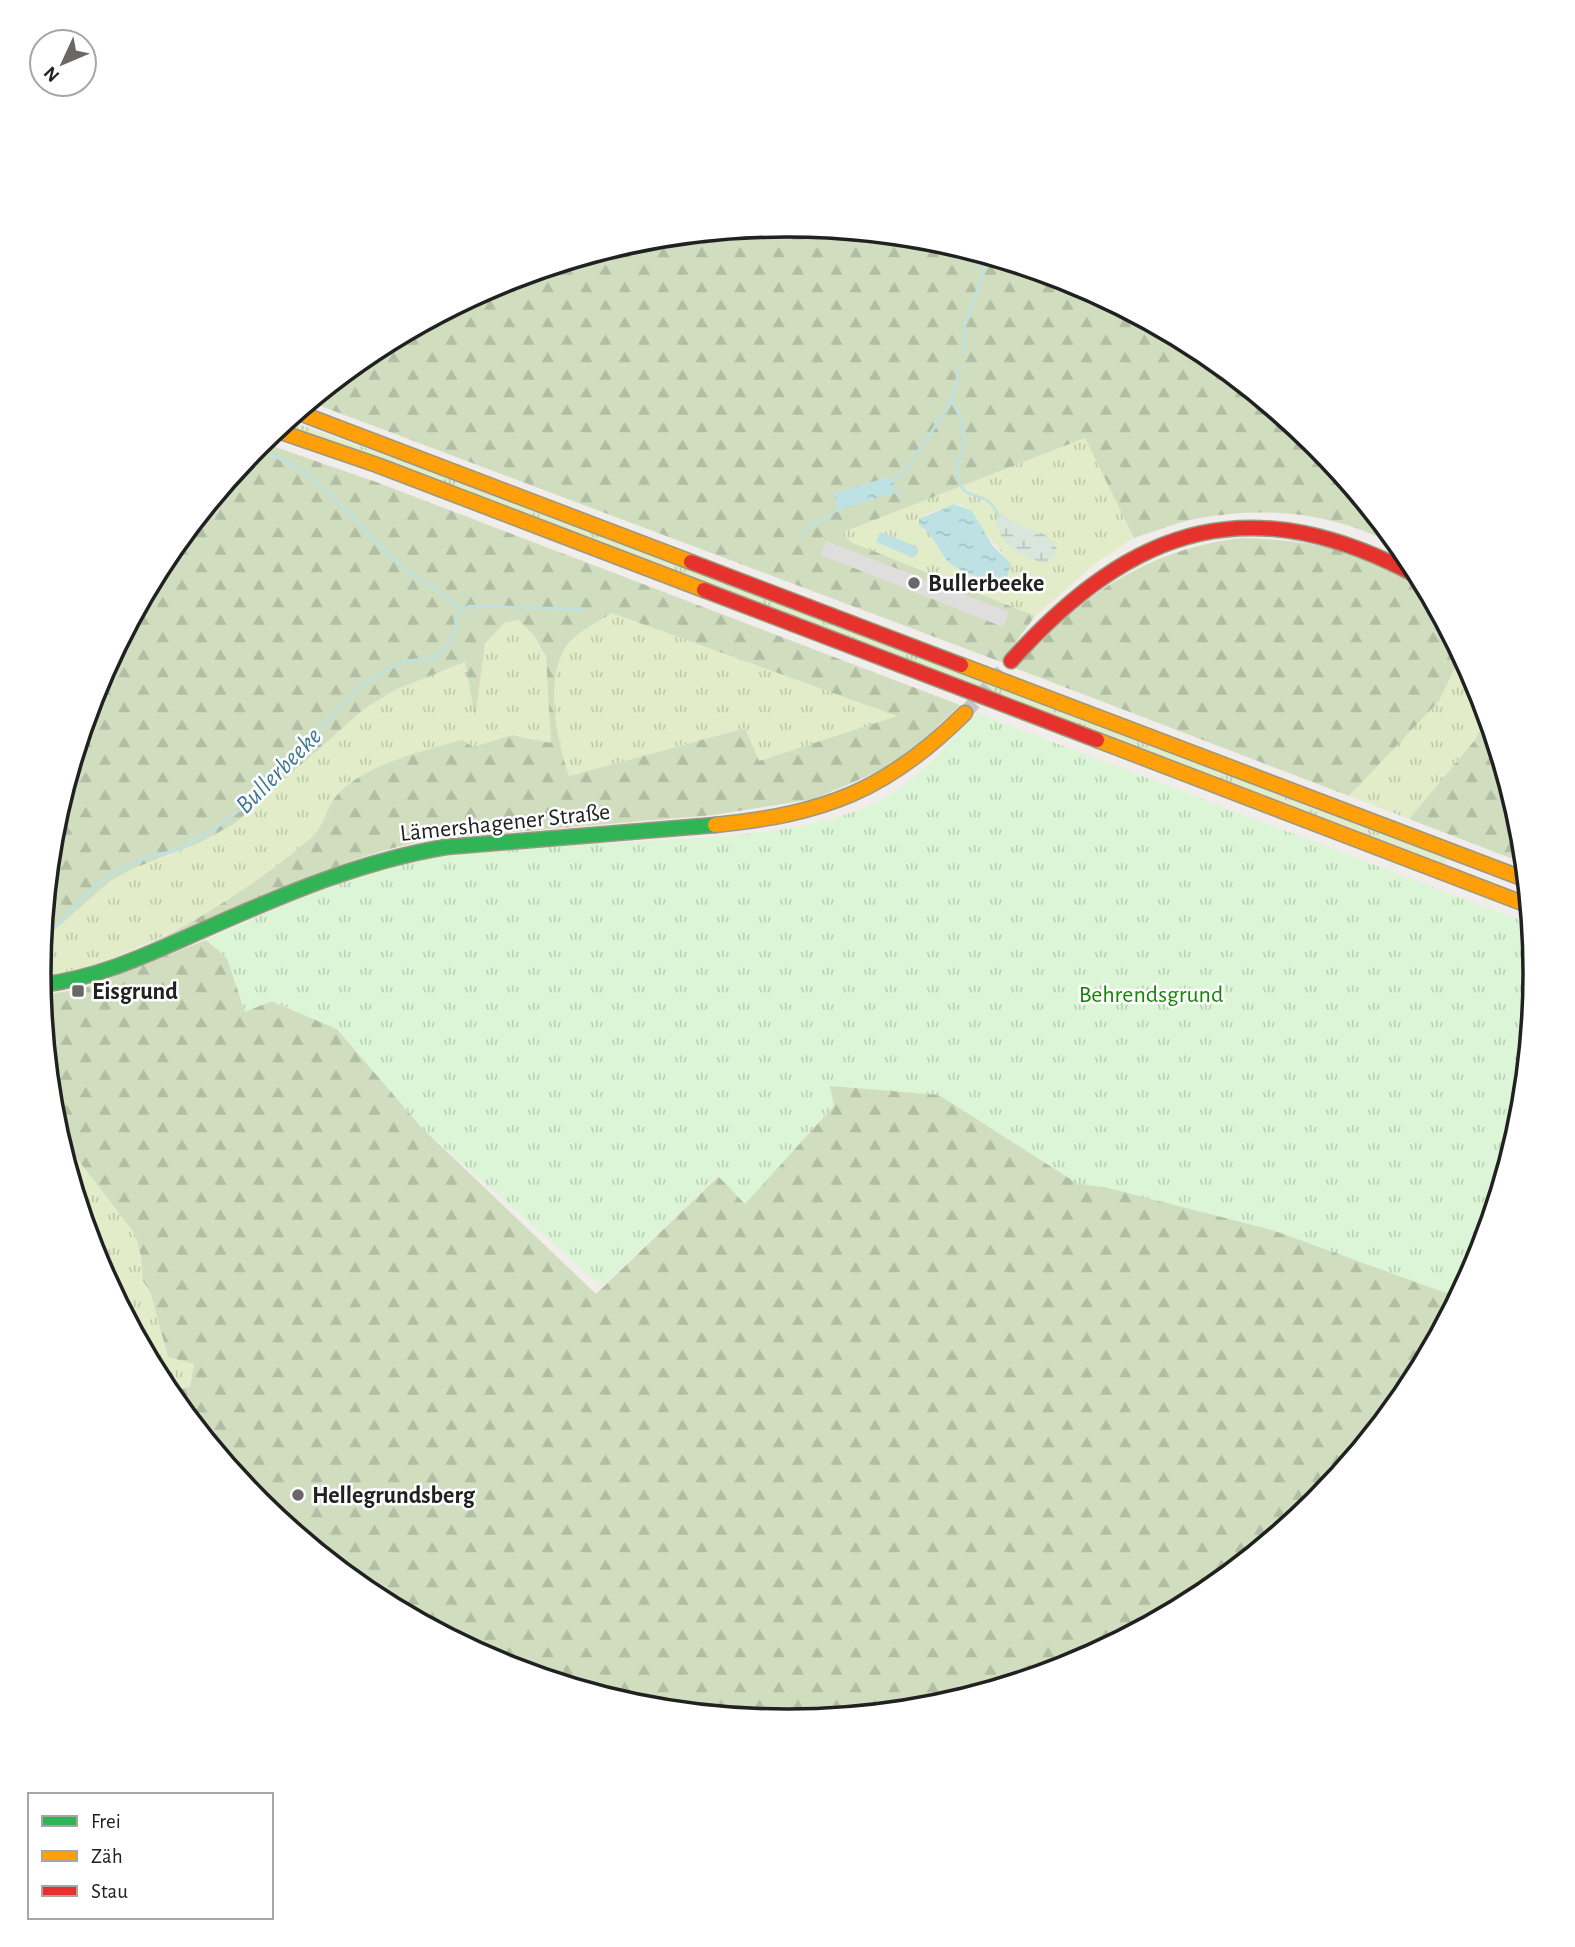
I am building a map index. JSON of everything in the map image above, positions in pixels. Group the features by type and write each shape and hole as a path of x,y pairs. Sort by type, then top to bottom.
{"main road":[{"path":"307,416 1518,877"},
{"path":"287,434 402,475 1521,902"},
{"path":"1011,661 1059,610 1098,578 1155,547 1202,533 1270,527 1320,533 1366,548 1402,568"},
{"name":"Lämershagener Straße","path":"51,983 97,976 299,890 407,853 446,847 716,826 818,809 862,793 894,775 934,744 965,713"}],"green space":[{"path":"739,238 836,238 884,243 978,262 1024,276 1069,293 1156,335 1236,389 1273,420 1341,488 1382,539 1333,521 1253,512 1200,518 1134,538 1085,438 841,533 851,542 1035,616 1001,662 319,406 378,361 419,335 506,293 597,262 691,243","holes":["890,477 882,494 838,510 834,493"]},
{"path":"298,424 442,476 1447,859 1446,864 295,427"},
{"path":"1085,438 1134,538 1097,562 1035,616 851,542 841,533","holes":["954,504 962,505 1003,554 1007,578 995,580 969,570 956,561 936,538 924,515"]},
{"path":"274,446 376,482 960,705 914,749 884,769 814,799 713,815 433,839 389,849 304,879 97,969 51,977 51,973 71,971 107,961 145,946 221,904 312,837 340,792 366,773 414,754 462,740 473,747 512,735 551,743 546,657 535,637 519,620 504,623 485,644 475,717 465,662 395,690 364,709 234,824 199,843 132,869 109,882 52,932 57,877 76,783 107,692 127,648 149,605 203,525","holes":["612,613 897,716 759,761 745,728 569,776 560,745 555,709 554,691 560,658 572,640"]},
{"path":"1000,515 1046,535 1057,549 1055,555 1045,563 1029,558 1007,544 998,529 996,520"},
{"path":"1241,538 1265,539 1340,550 1364,557 1409,579 1426,605 1456,666 1439,701 1349,796 1015,668 1066,618 1111,584 1159,559 1212,543"},
{"path":"612,613 899,716 758,761 744,728 568,776 554,709 556,674 560,658 572,640"},
{"path":"519,620 531,631 540,645 550,693 551,743 520,736 505,737 389,763 373,770 341,791 313,836 260,879 223,903 143,945 104,961 69,971 51,973 52,932 109,882 132,869 171,855 234,824 364,709 395,690 466,662 475,714 483,656 495,631 505,624"},
{"path":"1456,666 1481,727 1475,740 1409,819 1349,796 1439,701"},
{"name":"Behrendsgrund","path":"977,713 1523,921 1523,1022 1510,1117 1485,1210 1451,1292 1443,1292 1272,1230 1104,1187 1078,1184 939,1095 830,1086 834,1106 745,1204 718,1176 602,1286 423,1129 337,1029 272,1001 245,1012 227,958 206,940 320,890 410,861 496,850 744,834 820,822 885,798 928,765"},
{"path":"1481,727 1499,783 1515,860 1409,819 1475,740"},
{"path":"206,940 227,958 245,1011 271,1001 337,1029 423,1129 596,1294 823,1076 941,1091 1467,1257 1426,1342 1372,1422 1341,1459 1273,1527 1236,1558 1156,1612 1069,1654 1024,1671 978,1685 884,1704 836,1709 739,1709 644,1696 551,1671 506,1654 419,1612 339,1558 302,1527 234,1459 203,1422 180,1389 190,1387 194,1364 168,1357 150,1291 143,1281 141,1256 135,1234 74,1154 57,1070 51,993 82,989"},
{"path":"74,1154 135,1234 141,1256 143,1281 150,1291 168,1357 194,1364 190,1387 180,1389 175,1383 149,1342 127,1299 90,1210"}],"shaded area":[{"name":"Bullerbeeke","path":"826,541 1009,612 1003,627 821,555"}],"water":[{"path":"890,477 895,486 890,494 838,510 834,493"},
{"path":"954,504 972,511 993,546 1011,564 1007,578 975,576 951,564 919,525 919,519"},
{"path":"880,532 918,547 914,558 876,542"}],"waterway":[{"name":"Bullerbeeke","path":"963,353 965,324 982,276 981,263"},
{"name":"Bullerbeeke","path":"891,482 909,465 942,416 951,398 960,365"},
{"path":"951,401 963,428 964,438 958,466 961,486 966,492 989,502 999,516"},
{"path":"266,454 298,469 317,483 401,566 462,610 469,606 584,609"},
{"path":"890,489 901,497"},
{"name":"Bullerbeeke","path":"801,533 839,509"},
{"name":"Bullerbeeke","path":"52,929 93,888 108,877 133,863 180,848 228,819 271,782 362,684 405,661 433,658 449,643 456,629 455,615 458,613"}],"tunnel":[{"path":"965,713 1011,661"}],"traffic: fast":[{"path":"51,983 106,970 296,890 415,853 446,847 715,825"}],"traffic: slow":[{"path":"307,416 691,562"},
{"path":"287,434 377,465 704,590"},
{"path":"961,665 1518,877"},
{"path":"715,825 789,814 852,794 908,762 965,713"},
{"path":"1097,740 1521,902"}],"traffic: jam":[{"path":"1011,661 1057,614 1104,577 1151,550 1200,534 1250,528 1304,533 1360,550 1404,570"},
{"path":"691,562 961,665"},
{"path":"704,590 1097,740"}],"place":[{"name":"Bullerbeeke","path":"914,583"},
{"name":"Eisgrund","path":"78,991"},
{"name":"Hellegrundsberg","path":"298,1495"}]}
